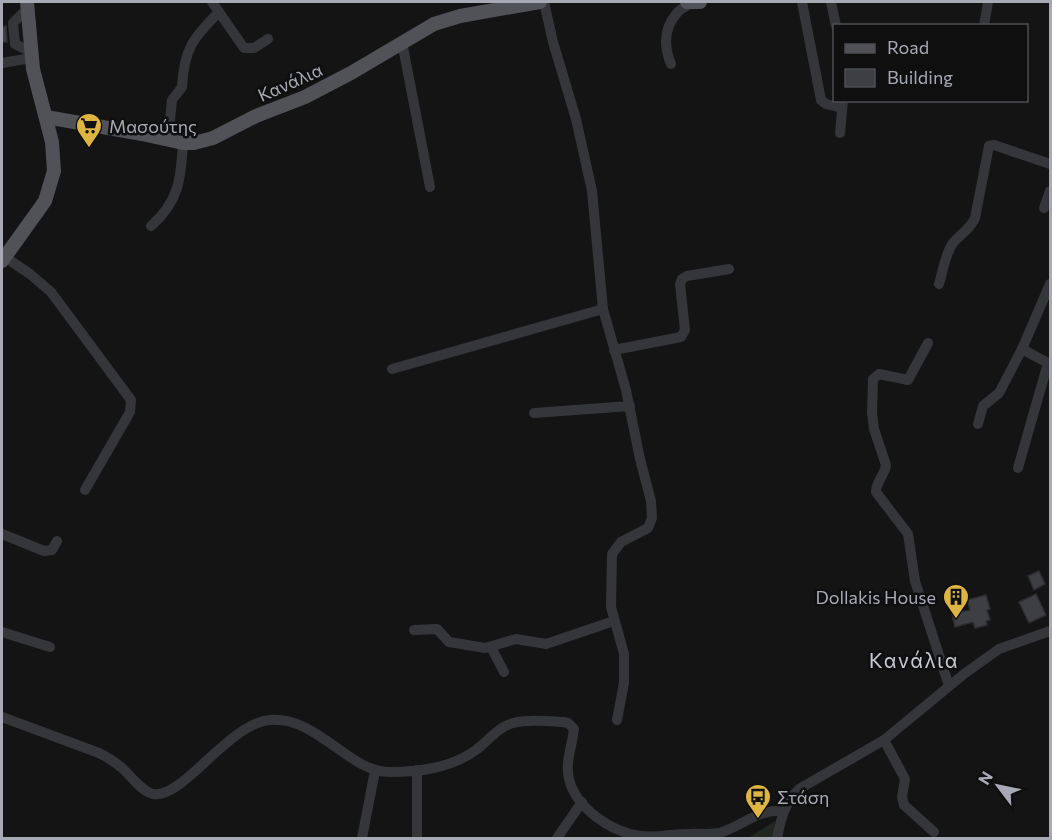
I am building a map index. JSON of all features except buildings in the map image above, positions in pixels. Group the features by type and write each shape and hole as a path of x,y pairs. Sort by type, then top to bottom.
{"main road":[{"name":"Κανάλια","path":"46,117 183,143 194,143 213,138 256,116 305,97 442,20 540,2"},
{"path":"3,259 32,220 49,191 55,163 46,117 35,80 27,5"}],"street":[{"path":"212,2 244,48 254,48 268,39"},
{"path":"544,2 553,42 576,119 592,190 603,309 630,406 652,511 648,528 621,543 612,554 610,602 624,654 624,683 617,720"},
{"path":"671,64 665,48 668,32 675,15 693,2"},
{"path":"802,2 821,100 824,104 842,104 840,133"},
{"path":"831,2 836,24"},
{"path":"984,24 987,2"},
{"path":"168,140 172,100 182,87 183,69 191,45 197,35 219,12"},
{"path":"402,42 430,187"},
{"path":"2,63 31,55"},
{"path":"151,226 168,210 175,195 181,170 183,143"},
{"path":"939,284 949,249 956,239 969,228 975,218 989,146 994,145 1050,164"},
{"path":"1044,208 1050,191"},
{"path":"3,259 30,274 51,292 131,400 130,412 85,490"},
{"path":"614,350 681,338 685,330 680,284 682,279 687,276 729,270"},
{"path":"978,424 983,406 999,393 1022,349 1050,284"},
{"path":"392,369 603,309"},
{"path":"928,343 908,380 882,374 874,377 872,413 874,429 886,465 876,485 876,492 908,534 915,581 949,686"},
{"path":"1018,468 1049,364 1022,349"},
{"path":"534,413 630,406"},
{"path":"2,534 44,551 52,550 57,541"},
{"path":"414,630 437,629 445,640 451,643 491,647 516,639 546,644 614,621"},
{"path":"777,838 783,812 789,799 799,789 884,740 949,686 999,649 1050,631"},
{"path":"2,632 50,646"},
{"path":"491,647 504,672"},
{"path":"2,717 99,753 110,759 152,794 168,792 178,786 230,739 262,722 271,720 293,722 375,771 394,772 440,767 455,762 512,723 563,722 568,723 574,729 567,766 572,788 582,802 609,825 630,834 643,836 716,834 762,812 771,810 783,812"},
{"path":"884,740 905,778 902,797 904,805 934,832"},
{"path":"417,770 417,838"},
{"path":"362,838 375,771"},
{"path":"557,838 582,802"}],"shaded area":[{"path":"775,821 773,838 748,838"}],"place":[{"name":"Μασούτης","path":"89,149"},
{"name":"Dollakis House","path":"956,620"},
{"name":"Στάση","path":"758,820"}],"district":[{"name":"Κανάλια","path":"914,659"}]}
